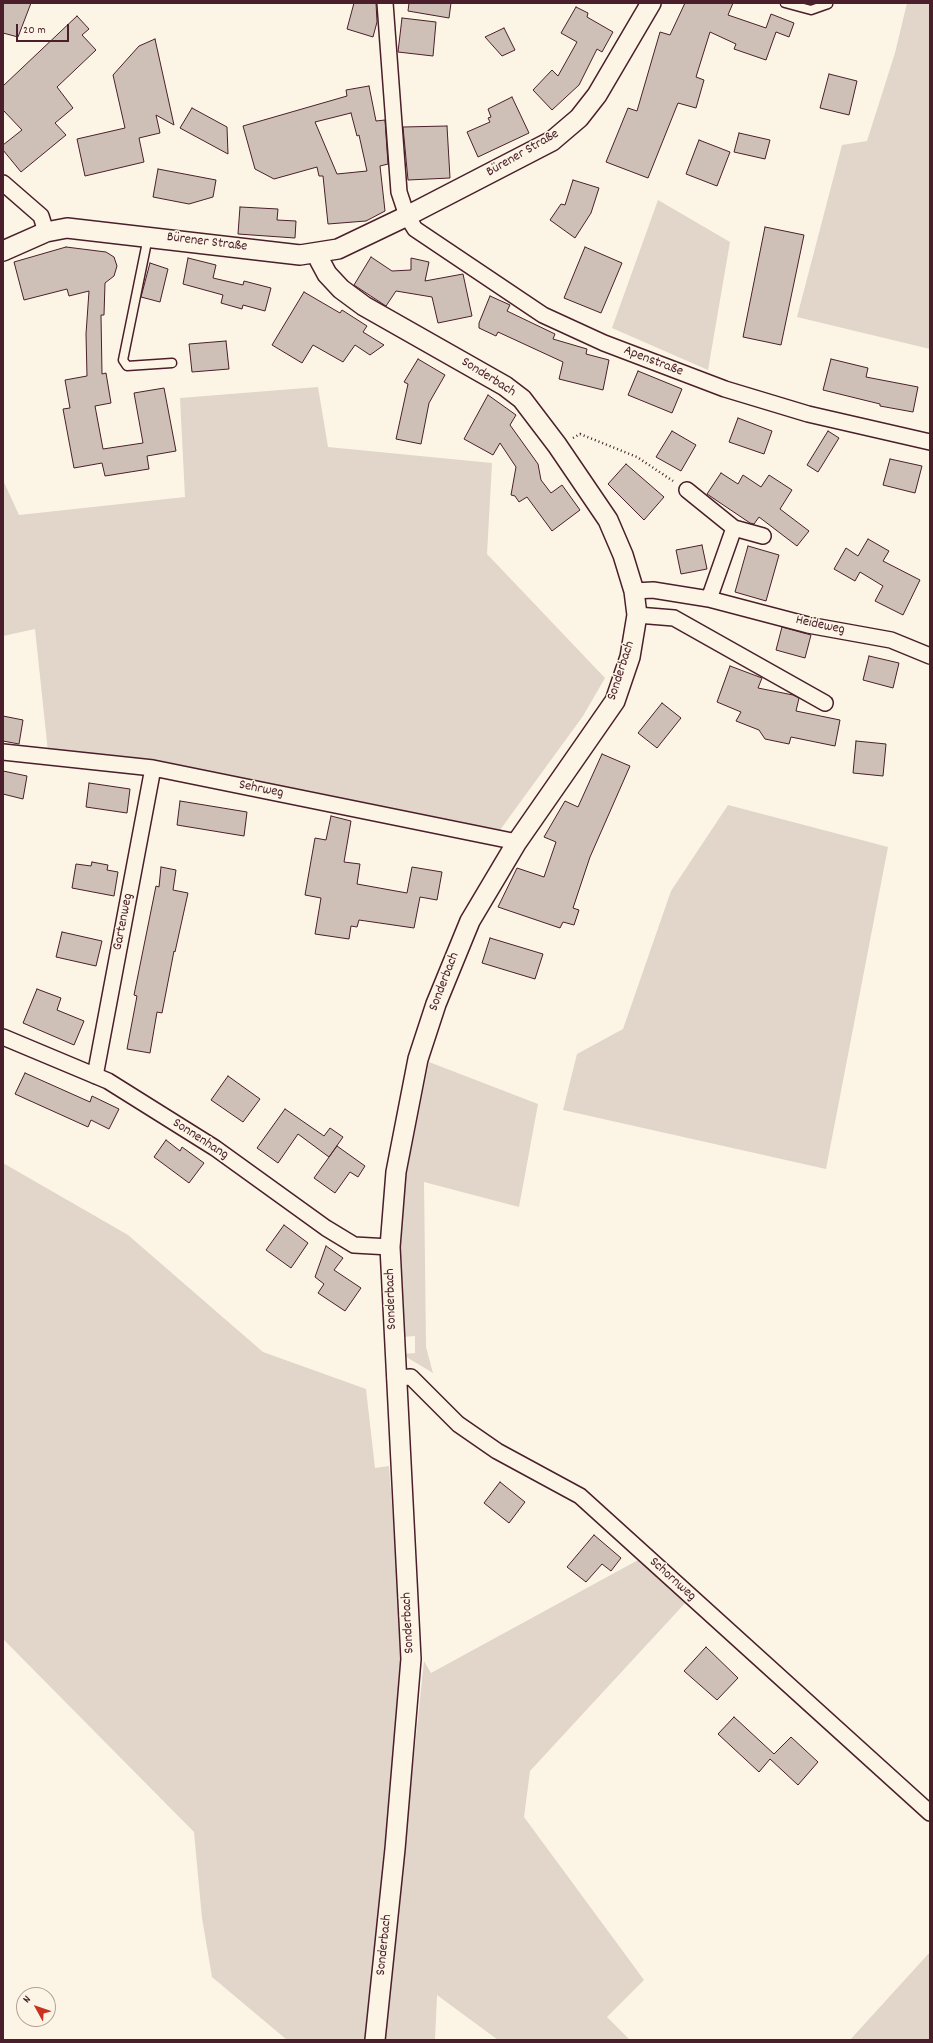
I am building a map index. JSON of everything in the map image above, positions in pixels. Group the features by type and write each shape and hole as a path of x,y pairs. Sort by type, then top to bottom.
{"street":[{"path":"385,3 399,192 408,216"},
{"name":"Bürener Straße","path":"3,251 46,232 67,228 148,236 300,255 338,249 408,216 552,140 579,118 597,95 651,3"},
{"path":"3,183 41,216 46,232"},
{"name":"Apenstraße","path":"408,216 415,229 543,315 604,343 725,389 808,414 930,442"},
{"name":"Sonderbach","path":"318,253 320,261 327,274 341,289 364,306 505,386 522,399 557,445 608,520 623,555 634,591 637,615 630,656 615,701 517,842 470,922 436,1004 418,1059 396,1172 390,1247 395,1378 411,1659 395,1849 375,2040"},
{"path":"687,490 734,528 763,536"},
{"path":"708,599 734,528"},
{"name":"Heideweg","path":"634,591 653,590 708,599 808,625 891,640 930,656"},
{"path":"637,615 674,618 825,703"},
{"name":"Sehrweg","path":"3,752 153,768 517,842"},
{"name":"Gartenweg","path":"95,1076 153,768"},
{"name":"Sonnenhang","path":"3,1037 108,1081 215,1148 326,1228 354,1245 390,1247"},
{"name":"Schornweg","path":"395,1378 411,1377 458,1424 497,1451 580,1496 930,1813"}],"lane":[{"path":"785,3 811,10 828,4"},
{"path":"148,236 123,360 127,366 172,363"}],"path":[{"path":"557,445 580,434 637,457 687,490"}],"shaded area":[{"path":"907,3 930,3 930,349 797,317 842,145 867,141 895,53"},
{"path":"658,200 730,242 708,370 612,328"},
{"path":"318,387 328,447 492,463 487,554 605,678 583,716 500,830 157,763 48,752 35,629 3,636 3,480 19,515 185,497 180,398"},
{"path":"728,805 888,847 826,1169 563,1110 577,1054 623,1029 671,891"},
{"path":"429,1062 538,1104 519,1207 424,1182 426,1347 433,1373 403,1355 415,1353 415,1336 403,1337 399,1247 406,1177"},
{"path":"3,1163 128,1235 263,1352 366,1389 375,1468 389,1466 403,1654 366,2040 287,2040 212,1977 202,1918 194,1832 3,1639"},
{"path":"640,1559 688,1600 530,1771 524,1817 644,1980 607,2017 630,2040 498,2040 437,1995 435,2040 384,2040 424,1661 431,1673"},
{"path":"930,1952 930,2040 850,2040"}],"building":[{"path":"3,3 31,3 18,37 3,33"},
{"path":"354,3 376,3 377,22 373,37 347,29"},
{"path":"409,3 451,3 449,18 408,11"},
{"path":"685,3 733,3 728,15 766,28 771,14 794,23 789,37 776,32 766,60 734,49 736,44 710,32 696,77 704,80 696,108 678,103 648,178 606,162 628,108 637,111 660,32 670,35"},
{"path":"576,7 588,13 587,17 613,32 602,52 597,49 579,85 552,110 533,90 552,70 558,76 577,42 561,33"},
{"path":"77,16 89,29 82,35 96,50 57,87 73,108 55,123 66,135 21,172 3,150 3,145 22,130 3,110 3,86"},
{"path":"402,18 436,22 433,56 398,52"},
{"path":"504,28 515,50 502,56 485,37"},
{"path":"155,39 174,125 156,115 160,133 139,138 144,162 85,176 77,139 125,128 113,75 139,46"},
{"path":"829,74 857,81 849,115 820,108"},
{"path":"369,86 376,121 385,120 388,164 380,166 385,211 366,221 328,224 323,176 319,176 317,167 274,179 255,169 243,126 347,96 346,90","holes":["351,113 357,136 359,135 367,171 337,174 315,122"]},
{"path":"512,97 529,133 478,157 467,132 490,122 488,118 491,117 488,109"},
{"path":"192,108 227,127 228,154 180,128"},
{"path":"447,126 450,178 408,180 403,127"},
{"path":"739,133 770,140 765,159 734,152"},
{"path":"699,140 730,152 717,186 686,174"},
{"path":"158,169 216,180 213,197 189,204 153,197"},
{"path":"573,180 599,188 591,213 575,238 550,220 561,204 565,205"},
{"path":"240,207 278,209 277,220 296,221 295,238 238,234"},
{"path":"765,227 804,235 781,345 743,337"},
{"path":"66,247 106,252 114,257 117,266 114,276 105,283 104,315 101,315 102,374 106,373 111,403 95,406 103,449 143,443 134,393 164,388 176,451 147,456 149,469 105,476 102,463 74,468 63,409 70,408 65,380 87,376 86,334 89,291 69,296 67,289 24,300 14,262"},
{"path":"585,247 622,263 601,313 564,298"},
{"path":"371,257 392,271 411,270 411,258 429,262 425,281 463,274 472,316 438,323 432,297 396,291 386,306 354,285"},
{"path":"188,258 216,265 213,278 243,285 244,281 271,288 265,311 243,305 242,309 221,303 223,295 183,284"},
{"path":"150,263 168,269 160,302 141,297"},
{"path":"304,292 340,313 342,310 367,326 363,332 384,345 370,355 355,345 343,362 313,345 302,363 272,345"},
{"path":"490,296 510,305 507,311 555,334 553,339 587,349 586,354 609,360 603,390 559,379 563,362 498,332 496,336 479,328 479,323"},
{"path":"226,341 229,369 192,372 189,344"},
{"path":"418,359 445,375 429,403 421,444 396,439 408,384 404,382"},
{"path":"831,359 868,368 866,377 918,387 913,412 880,406 880,404 823,390"},
{"path":"638,371 682,389 672,413 628,395"},
{"path":"488,395 516,415 510,425 538,464 541,480 551,493 562,485 580,510 552,531 527,497 519,502 515,496 511,495 516,467 500,443 493,455 464,439"},
{"path":"738,418 772,431 764,454 729,442"},
{"path":"672,431 696,445 681,471 656,457"},
{"path":"828,431 839,438 818,472 807,465"},
{"path":"890,459 922,466 915,493 883,485"},
{"path":"626,464 664,497 644,520 608,484"},
{"path":"721,473 738,484 743,475 761,487 769,475 792,490 780,509 809,531 797,546 759,517 754,524 750,523 707,494"},
{"path":"868,539 889,551 883,561 920,580 903,615 875,601 883,586 860,572 855,581 834,569 846,548 858,556"},
{"path":"702,545 707,569 681,574 676,550"},
{"path":"748,546 779,555 766,601 735,592"},
{"path":"782,627 811,635 805,658 776,650"},
{"path":"869,656 899,663 893,688 863,680"},
{"path":"730,666 762,678 758,688 793,695 799,698 796,711 840,720 835,746 791,737 789,744 765,739 759,730 736,721 741,712 717,702"},
{"path":"662,703 681,718 657,748 638,733"},
{"path":"3,716 23,720 19,744 3,741"},
{"path":"856,741 886,744 883,776 853,773"},
{"path":"602,754 630,766 590,857 573,908 579,910 574,925 563,922 560,928 498,907 517,868 544,877 556,842 544,837 565,801 578,807"},
{"path":"3,771 27,776 23,799 3,794"},
{"path":"89,783 130,789 127,813 86,807"},
{"path":"180,801 247,812 244,836 177,825"},
{"path":"331,816 351,821 344,862 360,864 357,884 407,893 412,867 442,872 437,900 420,897 414,928 359,920 357,927 351,926 349,939 315,934 321,898 305,895 315,838 326,840"},
{"path":"92,862 108,865 107,870 118,872 114,896 72,888 76,864 91,866"},
{"path":"161,867 176,870 173,890 188,893 175,952 174,951 162,1013 157,1012 150,1053 127,1049 137,996 134,995 156,886 159,887"},
{"path":"62,932 102,941 96,966 56,957"},
{"path":"490,938 543,954 535,979 482,963"},
{"path":"37,989 61,998 57,1010 84,1021 74,1045 23,1023"},
{"path":"25,1073 90,1102 92,1096 119,1109 109,1129 91,1120 88,1127 15,1094"},
{"path":"228,1076 260,1099 243,1122 211,1100"},
{"path":"285,1109 324,1136 330,1128 343,1137 329,1157 298,1134 278,1163 257,1148"},
{"path":"166,1140 180,1151 182,1147 204,1163 189,1183 154,1157"},
{"path":"337,1146 365,1166 358,1177 350,1172 335,1193 314,1178"},
{"path":"284,1225 308,1243 291,1268 266,1250"},
{"path":"326,1246 343,1258 334,1270 361,1288 345,1311 318,1293 324,1284 315,1277"},
{"path":"500,1482 525,1502 509,1523 484,1503"},
{"path":"594,1535 621,1558 611,1571 602,1564 586,1582 567,1567"},
{"path":"706,1647 738,1678 717,1700 684,1671"},
{"path":"734,1717 774,1754 791,1737 818,1762 798,1785 770,1759 759,1772 718,1734"}]}
